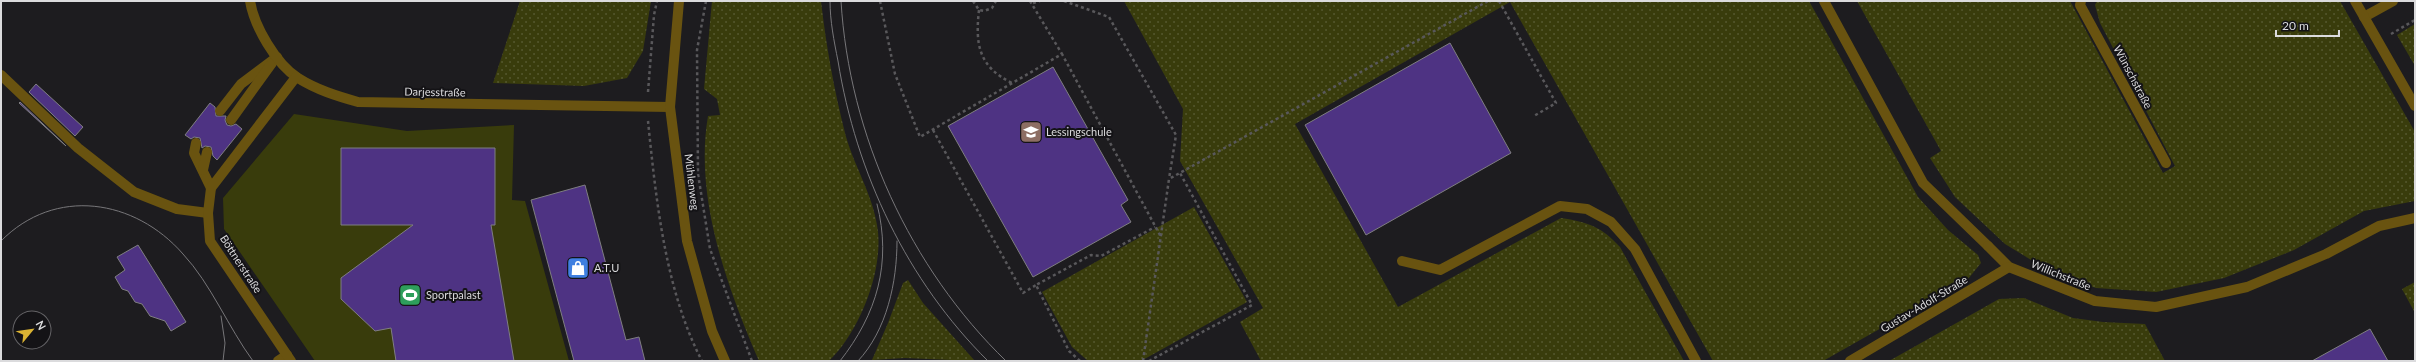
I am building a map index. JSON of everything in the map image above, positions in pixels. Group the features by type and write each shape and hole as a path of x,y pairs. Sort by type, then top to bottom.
{"street":[{"name":"Darjesstraße","path":"250,1 258,29 277,57 296,77 325,92 358,102 670,107"},
{"name":"Mühlenweg","path":"679,1 670,107 687,241 712,331 725,361"},
{"name":"Willichstraße","path":"1824,1 1923,183 2009,267 2095,301 2156,307 2247,287 2326,254 2379,226 2415,218"},
{"name":"Wünschstraße","path":"2081,1 2080,5 2166,163"},
{"path":"2355,1 2415,106"},
{"path":"2364,17 2393,1"},
{"path":"220,111 241,84 277,57"},
{"path":"231,120 277,57"},
{"path":"1,75 78,148 134,192 177,209 208,213"},
{"path":"196,143 194,153 211,188 296,77"},
{"path":"203,170 207,152"},
{"name":"Böttnerstraße","path":"211,188 208,213 210,241 289,358"},
{"path":"1402,261 1440,270 1560,206 1588,209 1611,222 1635,249 1696,361"},
{"name":"Gustav-Adolf-Straße","path":"1850,361 2009,267"},
{"path":"278,361 289,358"}],"path":[{"path":"657,1 654,15 646,106 656,197 675,288 702,361"},
{"path":"706,1 696,50 698,174 710,249 752,361"},
{"path":"880,1 895,74 920,137 1062,54"},
{"path":"973,1 979,10 976,34 980,50 998,76 1012,83"},
{"path":"979,10 984,11 992,8 996,1"},
{"path":"1040,1 1032,2 1062,54 1161,238"},
{"path":"1064,1 1109,17 1176,135 1143,361"},
{"path":"1169,179 1488,1"},
{"path":"1499,1 1556,103 1534,116"},
{"path":"2378,42 2415,20"},
{"path":"932,130 1023,293 1091,255 1101,256 1155,227"},
{"path":"1150,361 1252,305 1180,174"},
{"path":"1036,285 1069,351 1080,361"}],"green space":[{"path":"520,1 651,1 643,51 627,78 584,86 493,83"},
{"path":"712,1 821,1 825,34 841,117 848,145 875,213 879,242 874,279 868,298 851,333 829,361 759,361 747,333 725,272 716,241 706,178 705,147 708,116 720,115 717,99 704,89"},
{"path":"1124,1 1809,1 1918,197 1948,230 1978,255 1981,263 1968,279 1823,361 1713,361 1510,2 1295,124 1398,307 1561,218 1579,221 1601,230 1620,247 1684,361 1261,361 1240,322 1263,308 1180,161 1183,109"},
{"path":"1857,1 2070,1 2163,173 2175,166 2100,23 2095,5 2097,1 2340,1 2415,132 2415,201 2364,211 2294,250 2224,278 2156,292 2096,288 2051,272 2005,244 1955,197 1930,158 1941,151"},
{"path":"2415,24 2415,66 2397,35"},
{"name":"Sportpalast","path":"294,114 407,131 514,125 512,200 525,201 569,361 315,361 224,229 223,198"},
{"path":"1194,207 1247,302 1141,361 1088,361 1072,347 1042,292"},
{"path":"908,280 923,303 975,361 905,358 872,360 903,283"},
{"path":"2415,282 2415,313 2402,289"},
{"path":"2024,298 2073,318 2103,322 2145,324 2165,361 1889,361 1999,299"}],"building":[{"path":"1450,43 1511,153 1366,235 1305,125"},
{"path":"1053,67 1128,200 1121,205 1131,222 1033,277 948,126"},
{"path":"36,84 83,127 75,136 29,92"},
{"path":"20,102 66,146 19,103"},
{"path":"210,103 215,107 216,116 226,116 225,120 227,125 231,126 236,124 242,129 217,160 213,156 211,147 205,146 202,148 200,138 194,137 191,139 185,135"},
{"path":"341,148 495,148 495,225 491,225 514,361 396,361 391,328 375,331 341,299 341,278 413,225 341,225"},
{"name":"A.T.U","path":"585,185 626,340 639,337 645,361 574,361 531,200"},
{"path":"138,245 186,322 171,331 165,321 150,316 142,304 135,302 128,291 122,289 115,277 125,270 117,257"},
{"path":"2370,329 2388,361 2312,361"}],"tram line":[{"path":"830,1 832,31 846,103 872,184 889,223 933,296 959,330 988,361"},
{"path":"841,1 846,51 857,101 871,149 890,196 914,242 941,284 972,324 1006,361"},
{"path":"840,361 864,325 878,287 882,267 883,247 877,204"},
{"path":"1,241 22,224 45,212 70,206 94,206 119,211 142,221 164,235 193,266 211,292 235,334 253,361"},
{"path":"858,361 868,349 876,335 888,305 895,273 897,241"},
{"path":"221,316 225,343 223,361"}],"place":[{"name":"Lessingschule","path":"1031,132"},
{"name":"A.T.U","path":"578,268"},
{"name":"Sportpalast","path":"410,295"}]}
